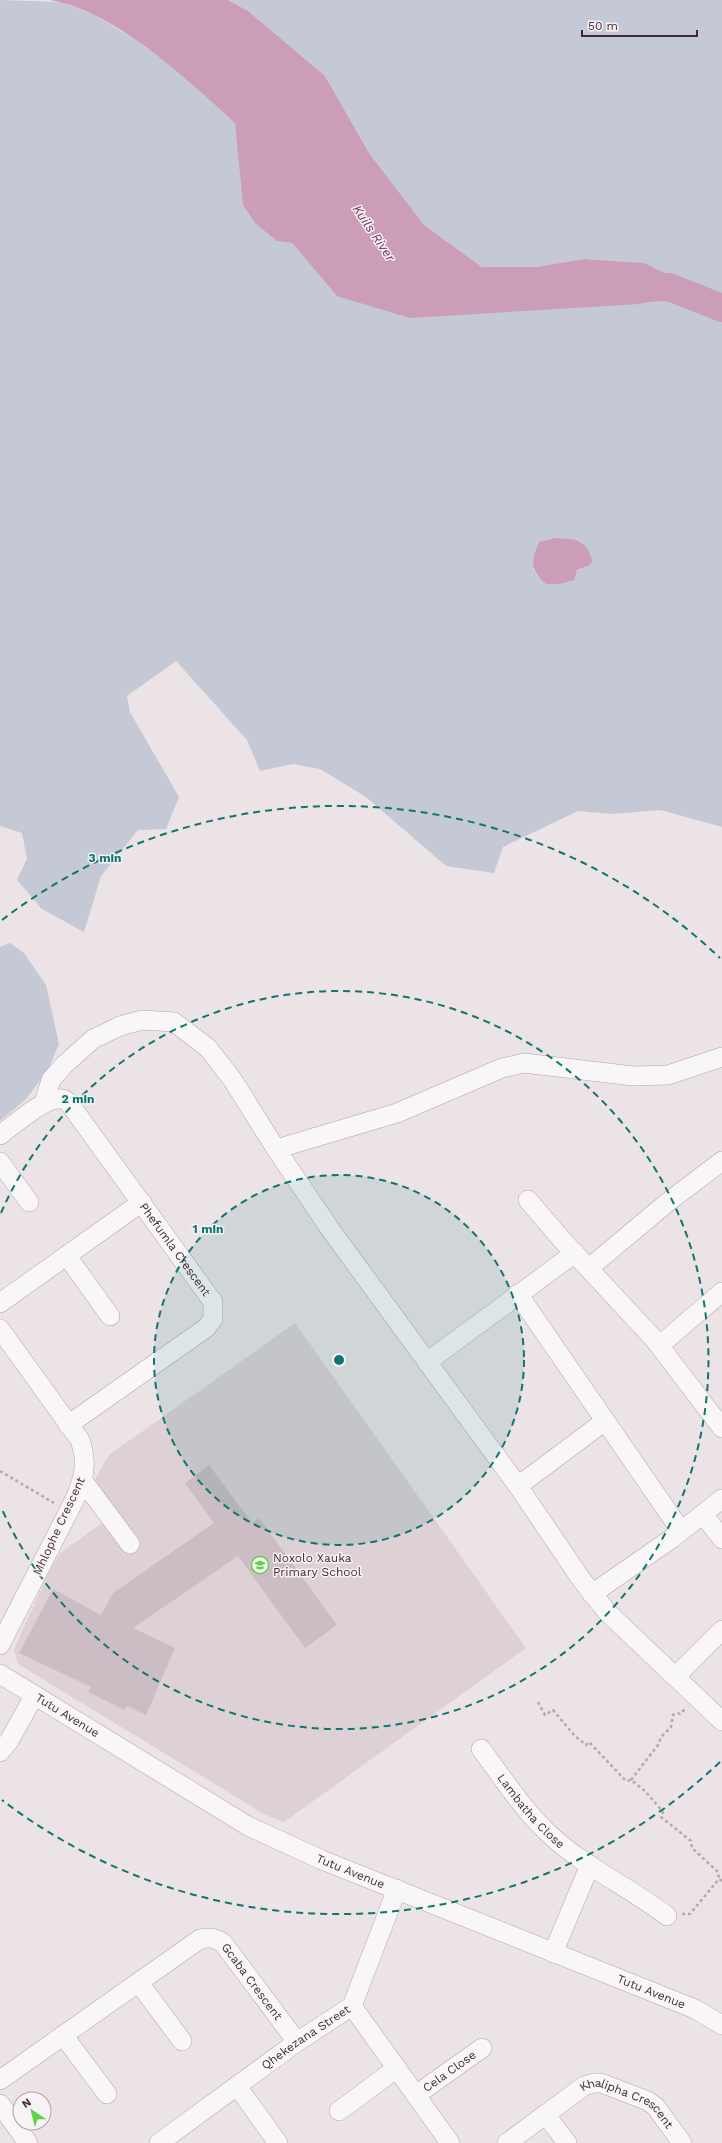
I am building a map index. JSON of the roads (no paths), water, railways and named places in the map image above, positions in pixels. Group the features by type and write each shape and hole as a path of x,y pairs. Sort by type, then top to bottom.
{"street":[{"path":"44,1103 51,1080 64,1064 93,1039 120,1026 142,1020 174,1022 187,1030 212,1054 232,1079 276,1149 427,1362 518,1486 592,1594 607,1612 722,1721"},
{"path":"276,1149 397,1113 502,1068 524,1063 633,1076 668,1075 722,1057"},
{"name":"Phefumla Crescent","path":"0,1135 44,1103 56,1098 69,1103 142,1202 212,1302 212,1319 206,1328 68,1425"},
{"path":"589,1268 668,1202 722,1161"},
{"path":"0,1162 30,1202"},
{"path":"528,1200 660,1345 722,1428"},
{"path":"0,1303 142,1202"},
{"path":"427,1362 575,1253"},
{"path":"67,1256 110,1316"},
{"path":"660,1345 722,1292"},
{"path":"518,1294 681,1531"},
{"name":"Mhlophe Crescent","path":"0,1329 80,1440 85,1468 83,1481 0,1645"},
{"path":"518,1486 605,1420"},
{"path":"83,1481 130,1544"},
{"path":"592,1594 681,1531 722,1499"},
{"path":"703,1514 722,1539"},
{"path":"676,1676 722,1630"},
{"name":"Tutu Avenue","path":"0,1674 248,1826 322,1860 695,2009 722,2025"},
{"path":"0,1752 9,1741 34,1696"},
{"name":"Lambatha Close","path":"481,1749 530,1814 548,1833 590,1865 642,1897 667,1916"},
{"path":"553,1953 590,1865"},
{"name":"Qhekezana Street","path":"159,2143 297,2042 352,2006 397,1889"},
{"name":"Gcaba Crescent","path":"0,2080 200,1939 208,1937 223,1943 297,2042"},
{"path":"139,1983 182,2041"},
{"path":"352,2006 450,2143"},
{"path":"63,2035 107,2094"},
{"name":"Cela Close","path":"416,2095 482,2048"},
{"path":"339,2111 397,2068"},
{"name":"Khalipha Crescent","path":"507,2143 584,2086 594,2082 601,2083 648,2101 656,2108 682,2143"},
{"path":"237,2086 278,2143"},
{"path":"0,2104 28,2143"},
{"path":"546,2115 567,2143"}],"water":[{"path":"49,0 228,0 248,11 325,76 369,153 424,225 482,267 536,267 584,259 644,263 676,279 675,297 639,304 410,318 337,296 292,243 277,241 255,223 243,205 235,123 173,68 124,32 99,17 73,6"},
{"path":"556,538 570,539 580,542 588,549 592,562 588,566 577,570 574,580 559,584 546,584 537,575 533,560 534,555 539,542"}],"waterway":[{"name":"Kuils River","path":"638,288 669,287 722,308"}],"place":[{"name":"Noxolo Xauka Primary School","path":"260,1565"}]}
